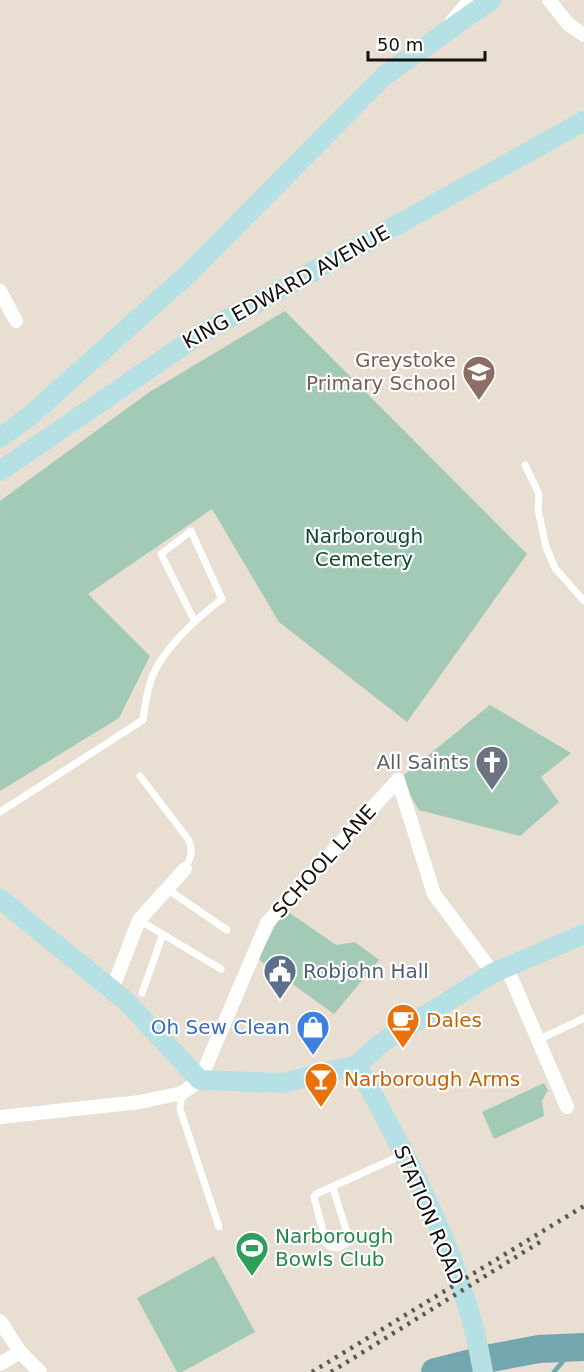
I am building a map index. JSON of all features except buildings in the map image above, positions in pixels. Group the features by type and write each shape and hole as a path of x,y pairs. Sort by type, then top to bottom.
{"main road":[{"path":"0,438 31,415 190,272 384,76 491,0"},
{"name":"KING EDWARD AVENUE","path":"0,471 197,336 584,121"},
{"path":"0,899 126,1001 200,1080 282,1083 357,1065 380,1044 500,971 584,934"},
{"name":"STATION ROAD","path":"357,1065 404,1154 438,1229 478,1343 483,1372"}],"street":[{"path":"440,36 470,0"},
{"path":"549,0 568,24 584,34"},
{"path":"0,291 16,321"},
{"name":"SCHOOL LANE","path":"200,1080 267,923 398,780 434,894 500,971"},
{"path":"112,990 139,920 185,869"},
{"path":"500,971 538,1040 567,1107"},
{"path":"0,1117 140,1102 182,1093 200,1080"},
{"path":"0,1321 20,1352 40,1372"},
{"path":"0,1364 20,1352"}],"lane":[{"path":"525,465 540,494 538,509 546,547 555,568 584,600"},
{"path":"0,812 143,720 146,693 154,672 194,620 222,599 191,531 161,554 194,620"},
{"path":"140,776 192,847 185,869"},
{"path":"167,889 227,930"},
{"path":"139,920 221,969"},
{"path":"142,993 163,934"},
{"path":"538,1040 584,1018"},
{"path":"182,1093 180,1109 219,1227"},
{"path":"333,1188 349,1239 338,1248 326,1243 314,1201 316,1194 404,1154"}],"green space":[{"name":"Narborough Cemetery","path":"285,311 527,554 407,722 279,622 212,509 88,594 150,656 119,718 0,791 0,501 148,393"},
{"path":"490,705 571,753 541,777 559,802 520,836 419,810 405,787 404,775"},
{"path":"284,909 336,945 355,942 379,960 334,1014 258,959"},
{"path":"544,1083 548,1090 542,1101 544,1116 494,1139 482,1112"},
{"path":"214,1256 255,1332 182,1372 177,1372 137,1298"}],"waterway":[{"path":"435,1372 539,1349 584,1347"},
{"path":"554,1372 574,1348"}],"railway":[{"path":"312,1372 584,1206"},
{"path":"331,1372 540,1242"}],"place":[{"name":"Greystoke Primary School","path":"479,401"},
{"name":"All Saints","path":"492,791"},
{"name":"Robjohn Hall","path":"280,1000"},
{"name":"Dales","path":"403,1049"},
{"name":"Oh Sew Clean","path":"313,1056"},
{"name":"Narborough Arms","path":"321,1108"},
{"name":"Narborough Bowls Club","path":"252,1277"}]}
